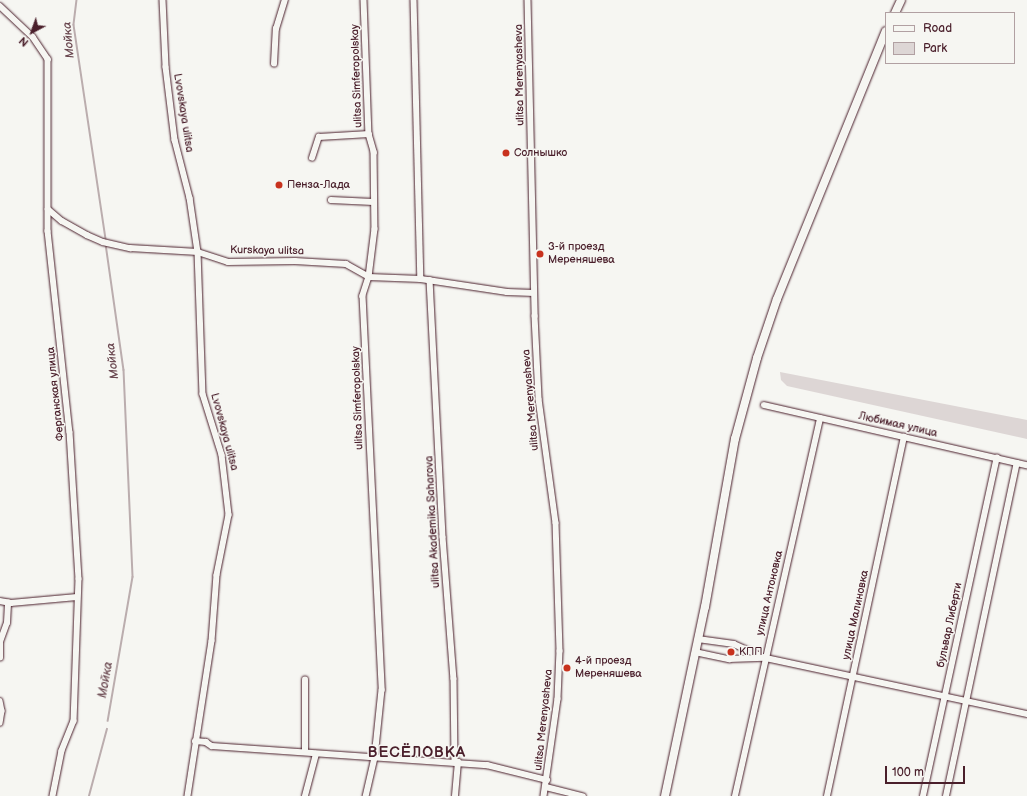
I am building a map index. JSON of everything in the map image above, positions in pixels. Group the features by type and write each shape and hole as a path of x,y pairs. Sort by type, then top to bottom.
{"street":[{"name":"Lvovskaya ulitsa","path":"163,0 166,67 175,140 190,198 198,252 203,394 222,455 229,515 217,575 212,641 195,741 188,796"},
{"path":"274,64 275,35 285,0"},
{"name":"ulitsa Simferopolskay","path":"364,0 369,134 374,152 373,202 375,229 369,277 363,296 382,690 375,758 366,796"},
{"path":"414,0 421,279"},
{"name":"ulitsa Merenyasheva","path":"528,0 534,293 539,399 556,523 560,643 560,673 544,796"},
{"path":"895,12 901,0"},
{"name":"Ферганская улица","path":"0,6 33,37 48,60 48,209 70,432 79,579 77,597 74,721 62,751 53,796"},
{"path":"665,796 698,639 735,439 758,358 778,300 885,33"},
{"path":"312,158 319,137 369,134"},
{"path":"331,200 373,202"},
{"name":"Kurskaya ulitsa","path":"48,209 73,228 103,242 130,248 198,252 228,262 295,261 346,264 369,277 421,279 507,292 534,293"},
{"name":"ulitsa Akademika Saharova","path":"430,280 443,537 454,679 457,762 455,796"},
{"name":"Любимая улица","path":"764,405 1027,465"},
{"name":"улица Антоновка","path":"734,796 820,418"},
{"name":"улица Малиновка","path":"827,796 904,437"},
{"name":"бульвар Либерти","path":"923,796 997,458"},
{"path":"946,796 1017,463"},
{"path":"0,601 8,603 77,597"},
{"path":"0,658 0,642 7,623 8,603"},
{"path":"698,639 734,644 766,658 1027,714"},
{"path":"695,652 729,659 766,658"},
{"path":"305,680 305,752"},
{"path":"0,701 2,711 0,723"},
{"path":"195,741 206,742 212,746 487,765 547,780"},
{"path":"305,796 316,754"},
{"path":"546,787 583,796"}],"green space":[{"path":"780,372 1027,420 1027,439 787,386 781,380"}],"waterway":[{"name":"Мойка","path":"77,0 74,25 106,240"},
{"name":"Мойка","path":"106,244 124,370 133,577 108,721"},
{"name":"Мойка","path":"89,796 107,729"}],"place":[{"name":"Солнышко","path":"506,153"},
{"name":"Пенза-Лада","path":"279,185"},
{"name":"3-й проезд Мереняшева","path":"540,254"},
{"name":"КПП","path":"731,652"},
{"name":"4-й проезд Мереняшева","path":"567,668"}],"district":[{"name":"ВЕСЁЛОВКА","path":"417,753"}]}
